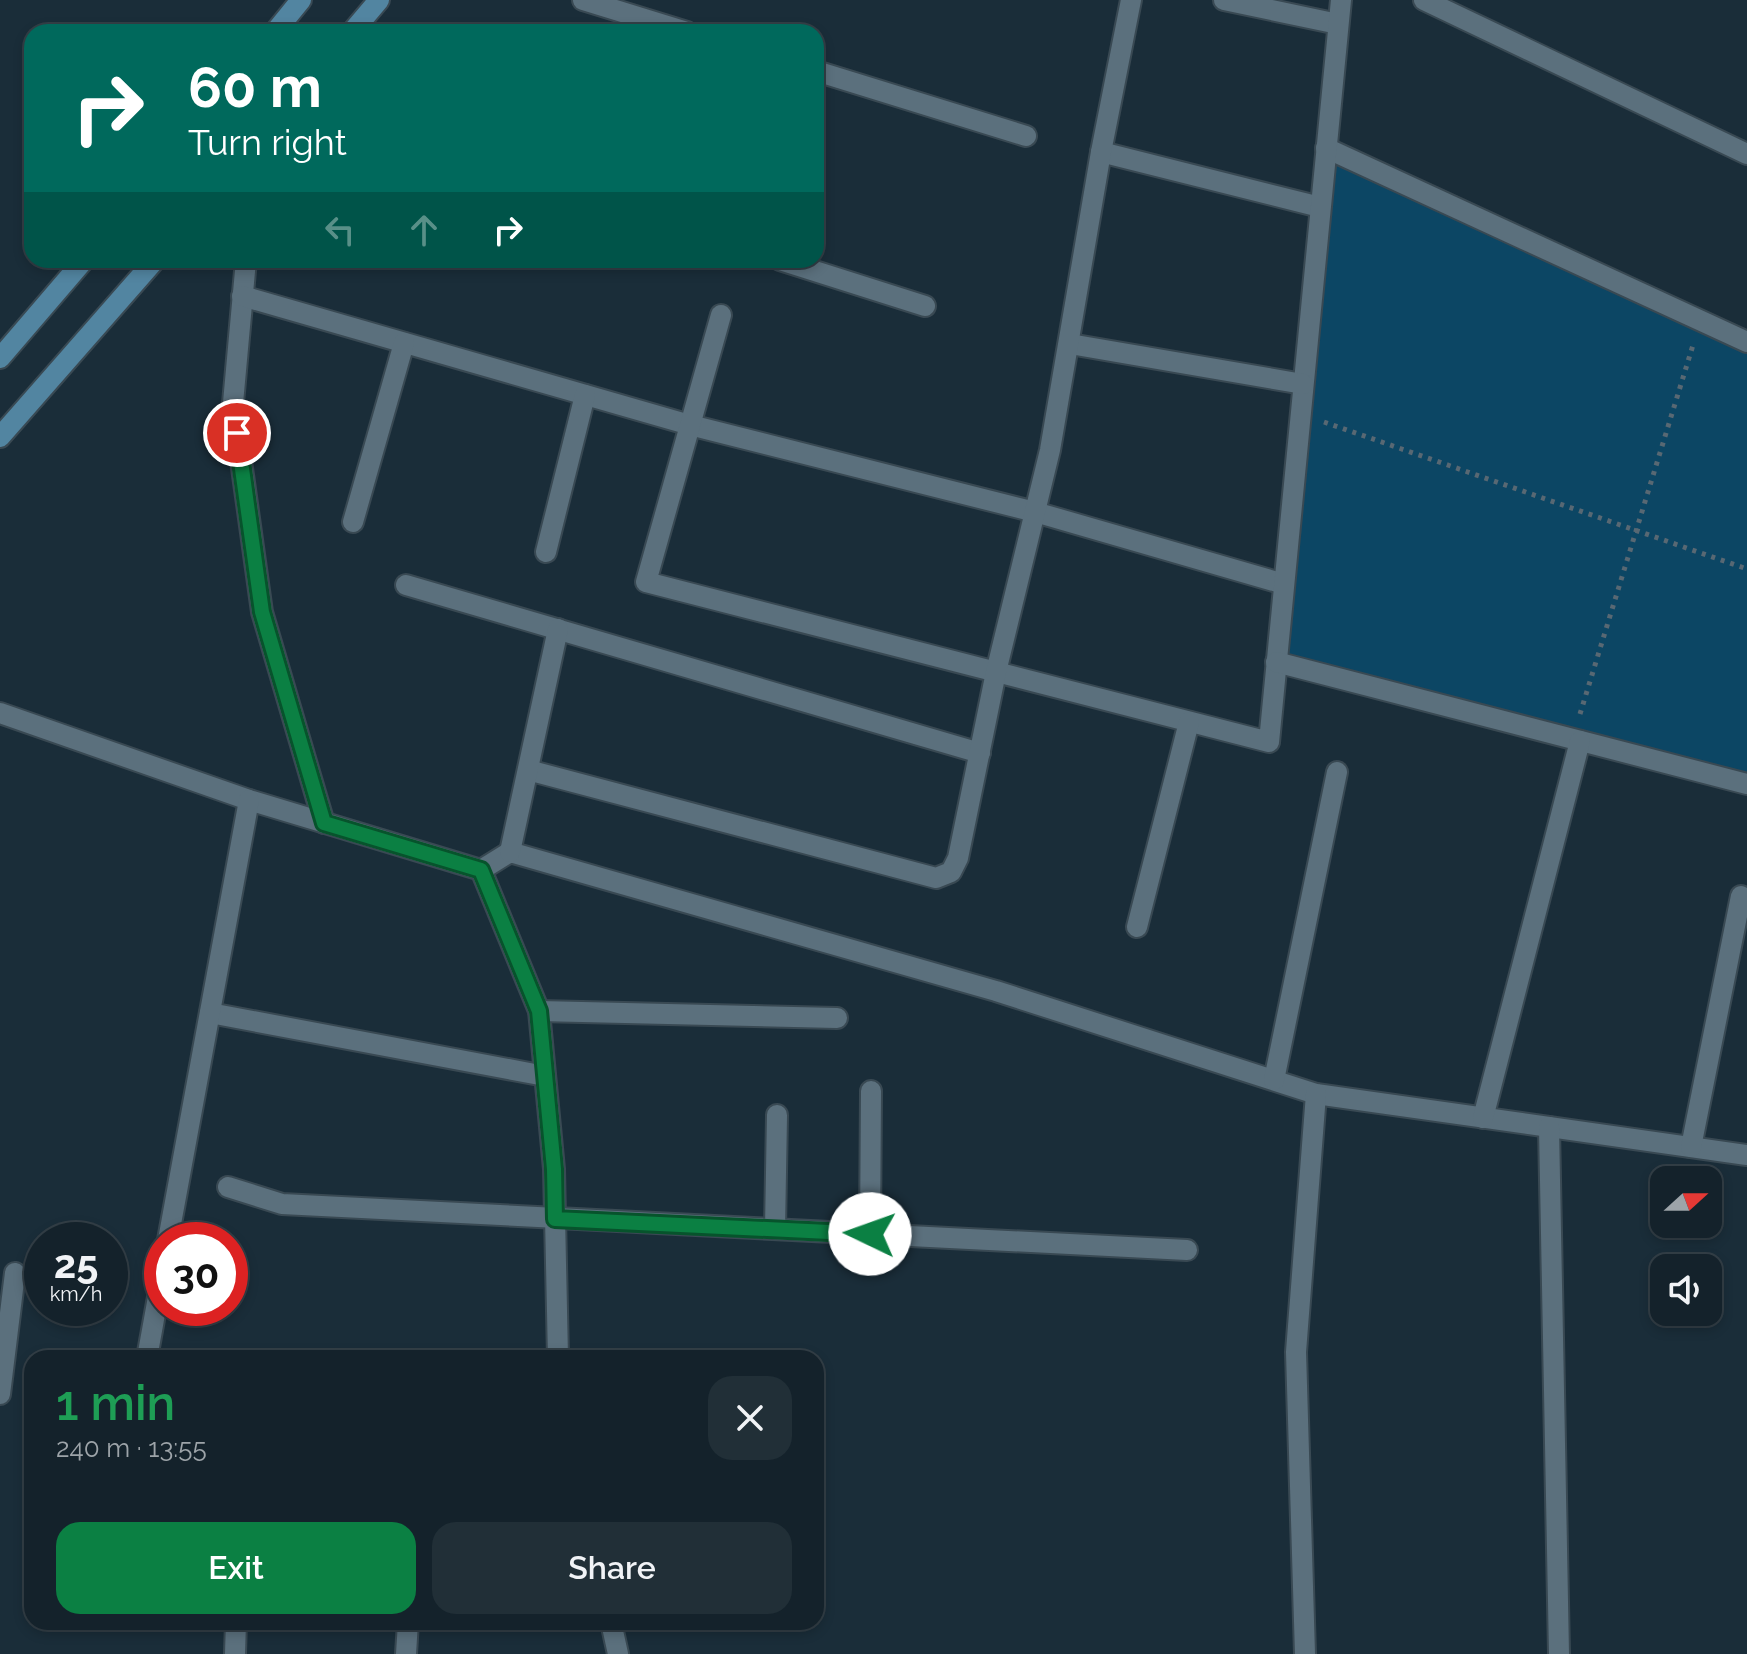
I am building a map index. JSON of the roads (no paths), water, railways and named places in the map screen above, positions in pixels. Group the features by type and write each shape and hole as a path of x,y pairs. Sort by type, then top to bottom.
{"main road":[{"path":"282,24 301,0"},
{"path":"359,24 379,0"},
{"path":"0,358 77,268"},
{"path":"0,437 148,268"}],"street":[{"path":"583,0 661,24"},
{"path":"528,770 936,878 951,872 958,858 996,672 1035,512 1070,344 1101,152 1131,0"},
{"path":"1224,0 1338,24"},
{"path":"721,315 646,582 1269,742 1341,0"},
{"path":"1424,0 1747,154"},
{"path":"824,73 1026,136"},
{"path":"1326,148 1747,342"},
{"path":"1101,152 1320,207"},
{"path":"245,268 233,403 262,612 324,823"},
{"path":"805,268 925,306"},
{"path":"242,296 690,425 1035,512 1284,584"},
{"path":"353,522 404,343"},
{"path":"1070,344 1303,384"},
{"path":"546,552 585,395"},
{"path":"406,585 980,753"},
{"path":"0,713 249,800 481,870 510,852 558,629"},
{"path":"1276,662 1747,784"},
{"path":"1137,927 1189,722"},
{"path":"1483,1118 1576,740"},
{"path":"1274,1080 1337,772"},
{"path":"171,1222 249,800"},
{"path":"510,852 996,991 1316,1094 1747,1155"},
{"path":"481,870 539,1011 554,1169 558,1350"},
{"path":"1691,1147 1741,896"},
{"path":"539,1011 837,1018"},
{"path":"210,1013 545,1076"},
{"path":"870,1234 871,1091"},
{"path":"1305,1654 1296,1352 1316,1094"},
{"path":"775,1229 777,1115"},
{"path":"1549,1127 1559,1654"},
{"path":"228,1187 282,1204 1187,1250"},
{"path":"0,1394 15,1273"},
{"path":"148,1350 153,1326"},
{"path":"235,1654 236,1630"},
{"path":"406,1654 408,1630"},
{"path":"613,1630 618,1654"}]}
